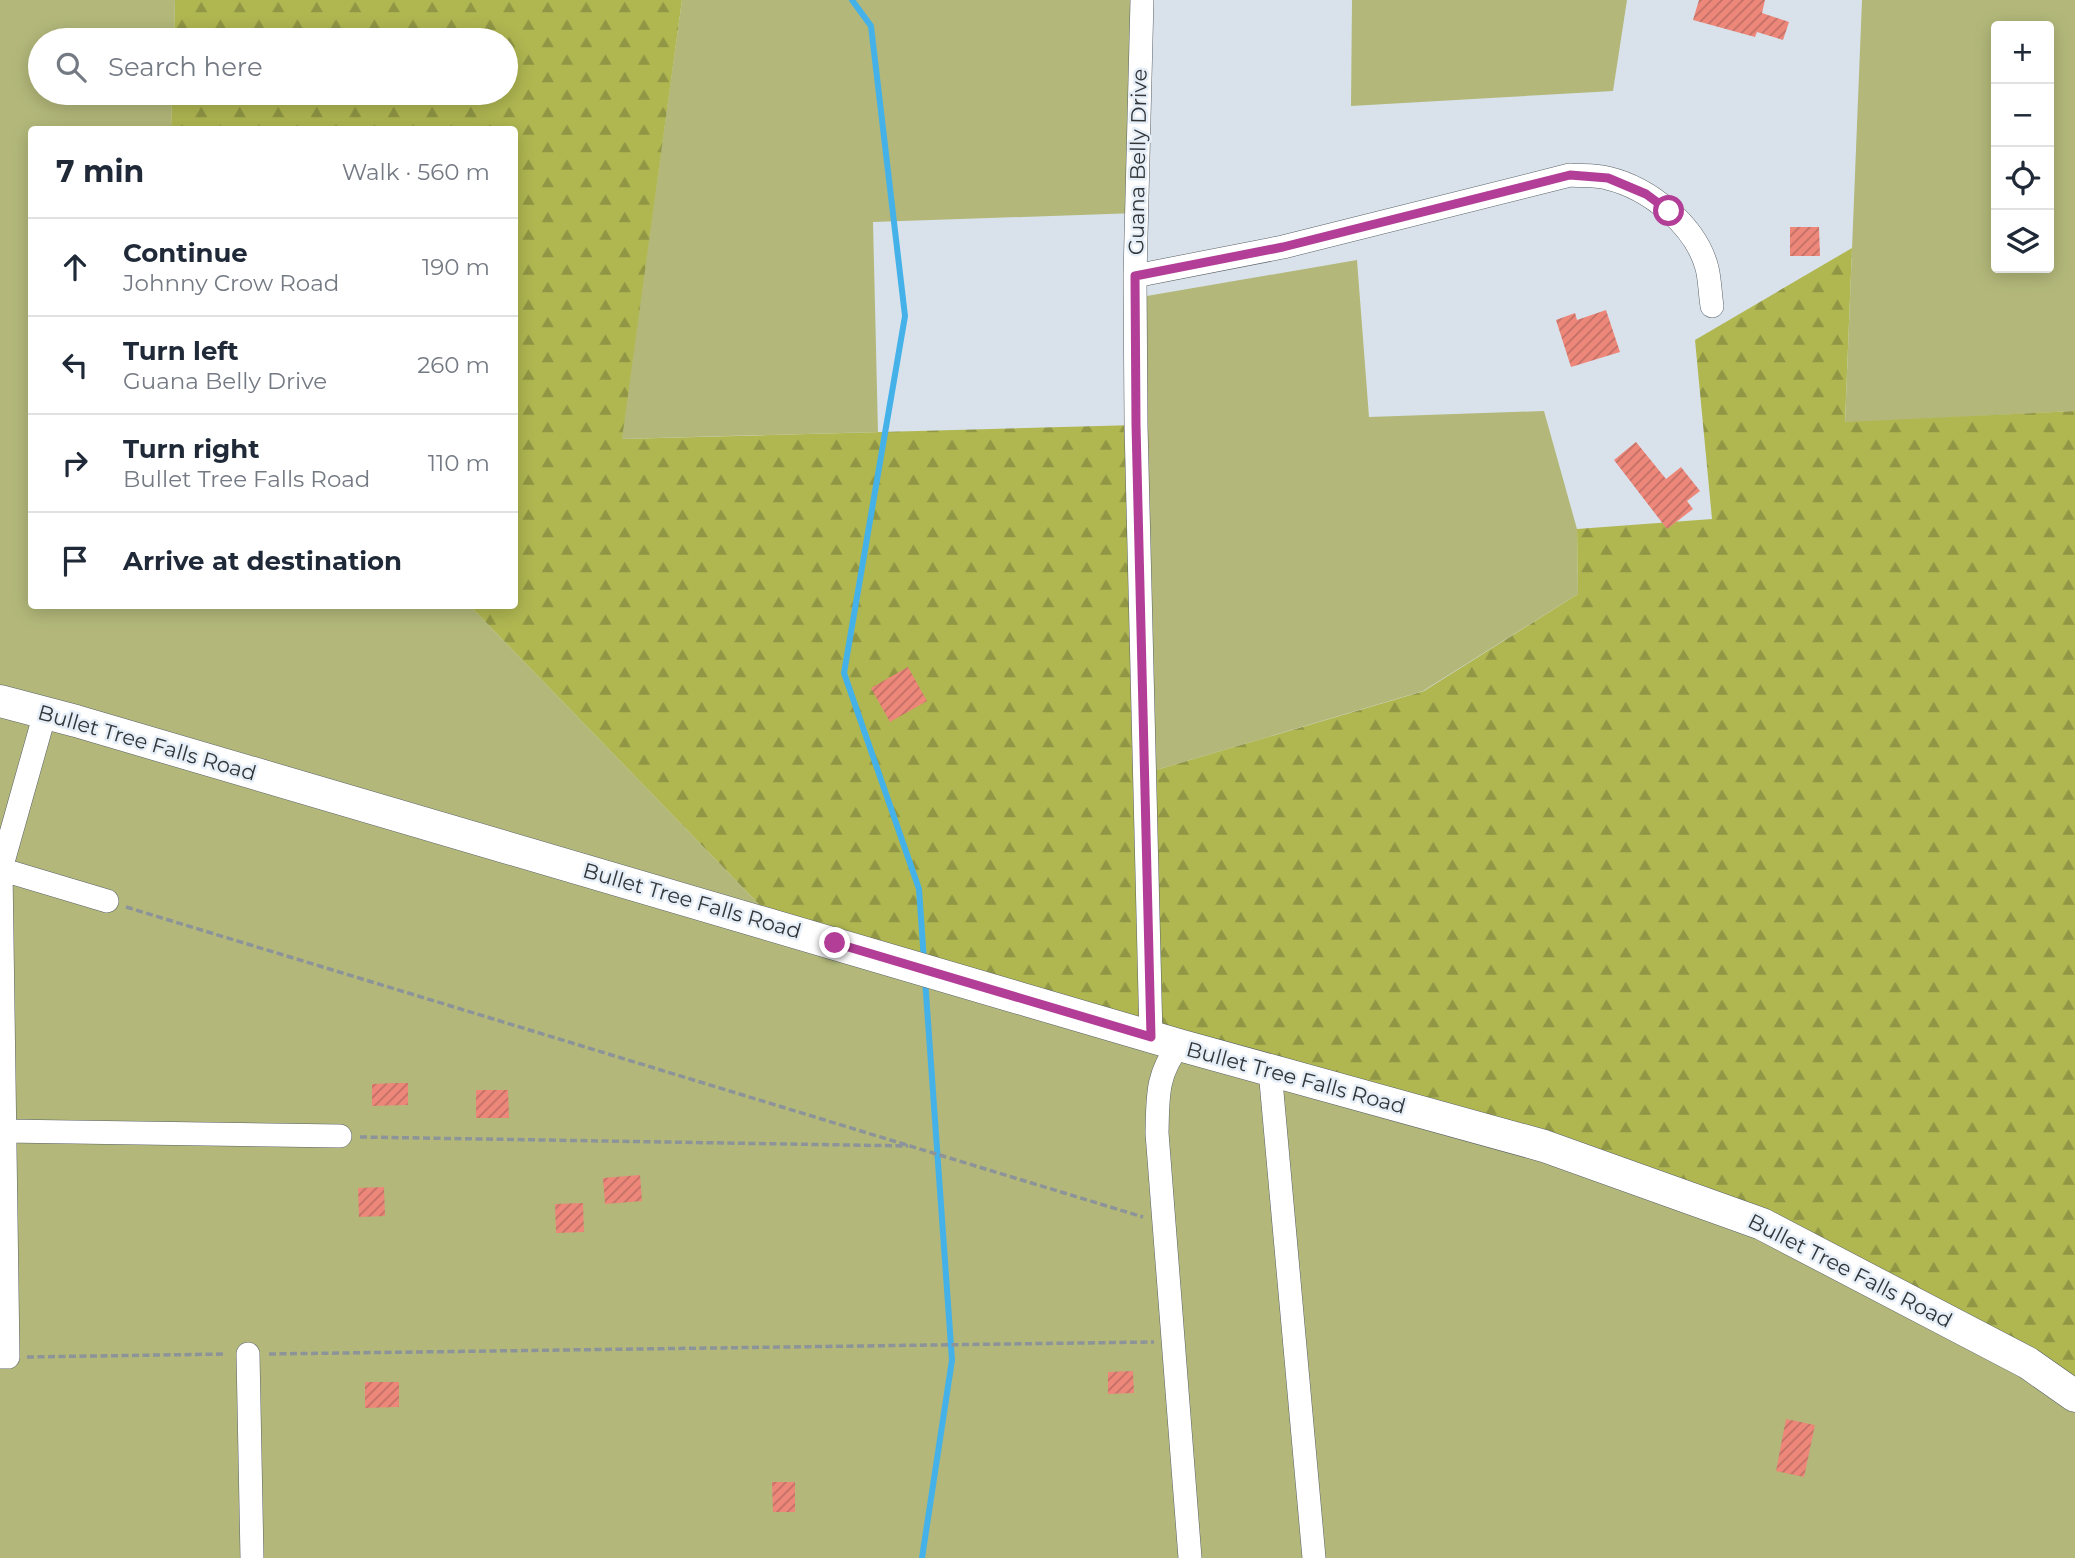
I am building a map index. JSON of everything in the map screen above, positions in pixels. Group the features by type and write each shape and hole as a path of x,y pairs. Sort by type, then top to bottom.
{"main road":[{"name":"Bullet Tree Falls Road","path":"0,701 780,926 1165,1041 1545,1146 1762,1224 2028,1363 2075,1396"}],"street":[{"name":"Guana Belly Drive","path":"1142,0 1135,276 1136,425 1165,1041"},
{"path":"1135,276 1283,247 1570,175 1608,178 1646,194 1669,211 1694,237 1707,268 1712,306"},
{"path":"4,1357 5,1131 0,869 46,713"},
{"path":"0,869 107,901"},
{"path":"1165,1041 1166,1062 1158,1085 1157,1133 1190,1558"},
{"path":"1270,1070 1314,1558"},
{"path":"5,1131 340,1136"},
{"path":"248,1354 252,1558"}],"path":[{"path":"107,901 1165,1224"},
{"path":"340,1136 913,1146"},
{"path":"4,1357 1174,1342"}],"green space":[{"path":"0,0 175,0 174,28 28,28 28,105 172,105 171,126 28,126 28,609 473,609 780,926 1762,1224 2075,1396 2075,1558 0,1558"},
{"path":"175,0 682,0 622,439 1136,425 1146,773 1424,691 1578,594 1577,529 1712,519 1695,340 1852,248 1845,422 2075,411 2075,1396 1762,1224 780,926 473,609 518,609 518,126 171,126 172,105 518,105 518,28 174,28"},
{"path":"682,0 1142,0 1137,213 873,222 878,432 621,439"},
{"path":"1352,0 1627,0 1613,91 1351,106"},
{"path":"1862,0 2075,0 2075,411 1845,423"},
{"path":"1357,260 1369,417 1544,411 1577,529 1578,594 1423,691 1146,773 1135,298"}],"building":[{"path":"1699,0 1765,0 1762,13 1789,22 1783,40 1757,32 1755,37 1693,20"},
{"path":"1790,227 1819,227 1820,256 1790,256"},
{"path":"1606,310 1620,352 1571,367 1556,320 1575,313 1577,320"},
{"path":"1636,442 1666,479 1681,467 1700,491 1687,501 1693,509 1667,529 1614,460"},
{"path":"908,667 927,701 890,722 871,688"},
{"path":"408,1083 408,1105 372,1106 372,1084"},
{"path":"476,1090 508,1090 509,1118 476,1118"},
{"path":"640,1175 642,1201 605,1204 603,1178"},
{"path":"384,1187 385,1216 359,1217 358,1188"},
{"path":"583,1203 584,1232 556,1233 555,1204"},
{"path":"1133,1371 1134,1393 1108,1394 1108,1372"},
{"path":"365,1382 399,1382 399,1407 365,1408"},
{"path":"1786,1419 1815,1425 1804,1477 1776,1471"},
{"path":"772,1482 795,1482 795,1512 773,1512"}],"waterway":[{"path":"852,0 871,26 905,316 844,673 919,889 924,961"},
{"path":"922,1558 952,1360 925,979"}],"route":[{"path":"835,943 1151,1037 1136,425 1135,276 1283,247 1570,175 1608,178 1646,194 1669,211"}]}
